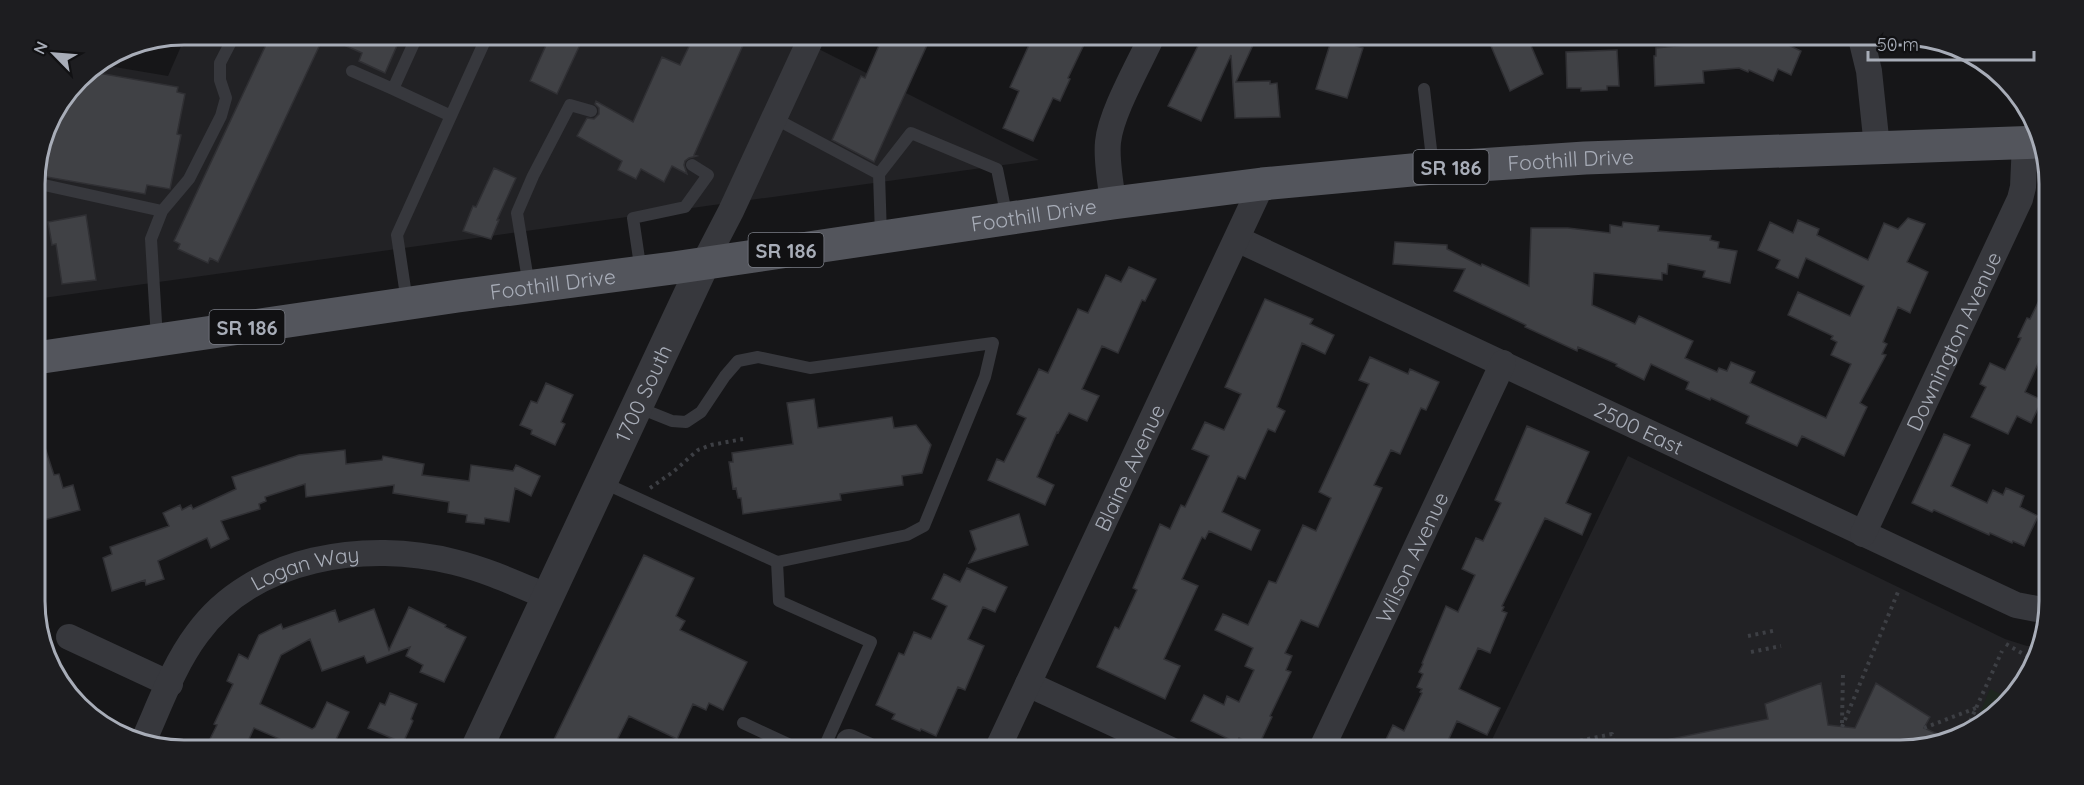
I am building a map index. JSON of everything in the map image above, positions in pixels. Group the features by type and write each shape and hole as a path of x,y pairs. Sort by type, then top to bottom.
{"main road":[{"name":"Foothill Drive","path":"45,357 1113,202 1262,184 1433,168 1585,158 2031,142"}],"street":[{"name":"1700 South","path":"481,740 808,45"},
{"path":"1113,202 1108,153 1109,134 1148,45"},
{"path":"1863,45 1869,71 1877,147"},
{"name":"Downington Avenue","path":"1863,534 2020,199 2031,142"},
{"name":"Blaine Avenue","path":"1002,740 1262,184"},
{"name":"2500 East","path":"1237,239 2016,605 2039,609"},
{"name":"Wilson Avenue","path":"1326,740 1503,363"},
{"name":"Logan Way","path":"146,735 185,651 198,633 234,596 255,582 277,572 303,564 360,554 421,556 453,561 483,570 548,597"},
{"path":"69,637 170,684"},
{"path":"1028,684 1149,740"}],"lane":[{"path":"157,340 151,238 162,211 189,179 221,116 226,98 220,80 220,63 229,45"},
{"path":"393,89 413,45"},
{"path":"407,303 397,235 483,45"},
{"path":"352,71 451,116"},
{"path":"1424,89 1433,168"},
{"path":"530,287 517,213 533,176 570,105 591,111"},
{"path":"774,118 879,174"},
{"path":"881,236 879,174 911,133 997,169 1007,219"},
{"path":"641,272 633,218 685,207 708,175 692,165"},
{"path":"45,185 162,211"},
{"path":"602,482 777,562 908,535 924,526 985,377 993,343 810,368 758,357 738,361 724,376 701,412 686,422 672,421 636,407"},
{"path":"777,562 779,601 871,642 827,740"},
{"path":"743,723 780,740"}],"path":[{"path":"638,498 698,450 711,444 743,439"},
{"path":"1843,673 1842,727 1898,592"},
{"path":"1748,636 1777,630"},
{"path":"2006,644 2028,656"},
{"path":"1751,652 1781,646"},
{"path":"1971,720 2002,651"},
{"path":"1924,728 1977,708"},
{"path":"1584,740 1612,734 1613,740"}],"shaded area":[{"path":"182,45 184,45 811,45 1039,160 45,298 45,175 50,148 68,107 79,92 110,66 168,76"},
{"path":"1628,456 2005,639 2032,646 2016,678 1992,706 1961,726 1927,737 1909,740 1492,740"},
{"path":"1990,689 2003,695 1992,706 1979,715"}],"building":[{"path":"266,45 320,45 218,262 210,258 208,263 178,249 180,244 174,241"},
{"path":"344,45 397,45 385,73 359,61 362,53"},
{"path":"546,45 580,45 557,94 530,81"},
{"path":"690,45 743,45 694,155 697,156 685,161 687,174 672,166 664,182 641,169 636,179 618,170 622,161 577,136 587,118 594,119 599,114 596,101 633,122 662,57 680,65"},
{"path":"879,45 927,45 874,162 832,140 861,76 865,78"},
{"path":"1029,45 1084,45 1060,101 1053,98 1033,141 1003,128 1019,91 1010,87"},
{"path":"1198,45 1253,45 1236,82 1270,81 1270,84 1277,83 1280,117 1235,118 1231,55 1201,121 1168,106"},
{"path":"1330,45 1354,45 1363,48 1347,98 1316,89"},
{"path":"1491,45 1531,45 1543,74 1510,91"},
{"path":"1686,45 1788,45 1801,51 1791,75 1778,69 1773,81 1739,68 1703,71 1704,83 1655,86 1656,48"},
{"path":"1617,50 1619,86 1607,86 1607,90 1581,91 1581,88 1567,88 1566,52"},
{"path":"100,73 178,87 177,92 185,94 177,134 181,135 170,189 147,185 145,194 45,177 50,148 68,107 79,92"},
{"path":"494,168 516,178 491,239 463,231 473,206 476,207"},
{"path":"86,215 96,280 62,284 56,244 52,245 48,222"},
{"path":"1908,218 1925,224 1907,262 1928,272 1910,313 1898,307 1883,342 1887,344 1882,354 1886,355 1860,403 1867,407 1844,456 1802,436 1797,446 1746,423 1749,416 1686,389 1689,382 1651,364 1644,380 1616,366 1617,364 1578,347 1577,351 1525,327 1526,325 1454,291 1465,269 1393,264 1395,242 1447,245 1447,249 1481,266 1482,264 1529,286 1531,228 1568,228 1610,233 1610,225 1622,227 1623,222 1659,226 1658,231 1711,236 1710,240 1719,242 1718,248 1737,251 1730,283 1703,277 1705,271 1668,264 1667,274 1662,273 1662,280 1594,273 1592,305 1635,324 1639,316 1693,341 1685,358 1717,372 1719,368 1727,371 1731,362 1755,372 1750,383 1826,418 1851,364 1831,355 1837,342 1831,339 1833,336 1788,315 1798,292 1850,316 1864,286 1806,258 1798,278 1776,268 1780,260 1758,250 1770,222 1793,233 1798,220 1819,229 1817,235 1868,260 1884,223 1898,229"},
{"path":"1129,267 1156,279 1145,301 1142,300 1118,353 1102,346 1082,389 1099,396 1087,421 1069,413 1057,432 1037,477 1054,485 1045,505 988,480 997,459 1004,462 1026,418 1017,414 1039,369 1048,373 1078,309 1088,313 1106,275 1121,282"},
{"path":"1265,299 1313,319 1310,324 1334,335 1325,354 1302,343 1277,407 1285,411 1275,432 1268,429 1245,479 1238,476 1222,512 1260,530 1251,550 1209,531 1205,539 1202,537 1182,579 1198,586 1164,659 1180,666 1165,699 1097,667 1115,627 1119,629 1137,590 1133,588 1160,524 1170,529 1181,505 1185,507 1209,456 1192,449 1205,422 1224,430 1241,394 1225,387"},
{"path":"2039,300 2039,361 2025,392 2039,399 2039,406 2031,423 2017,416 2008,434 1971,417 1986,387 1980,384 1990,363 2005,370 2021,338 2018,337 2027,318 2030,319"},
{"path":"1370,357 1408,374 1410,369 1439,382 1426,410 1421,408 1400,454 1391,450 1374,485 1382,488 1318,627 1301,620 1285,653 1292,656 1286,670 1291,672 1261,740 1239,738 1231,740 1191,721 1204,695 1224,705 1227,696 1239,702 1254,670 1245,666 1253,648 1215,630 1223,614 1248,625 1269,581 1276,583 1303,525 1316,531 1331,498 1319,492 1369,384 1359,380"},
{"path":"546,383 573,395 561,422 565,424 555,445 531,434 532,430 520,425 531,401 537,403"},
{"path":"814,399 818,428 892,417 894,428 916,425 931,445 922,473 902,476 903,485 840,494 841,500 743,514 741,498 738,498 736,488 733,489 729,462 733,462 732,453 793,444 787,403"},
{"path":"1527,426 1589,452 1566,503 1591,514 1582,535 1545,518 1502,606 1504,607 1502,611 1507,613 1490,653 1478,648 1459,689 1500,708 1487,735 1457,721 1448,740 1386,740 1393,725 1404,731 1422,693 1420,692 1422,689 1417,687 1423,674 1419,672 1422,663 1446,606 1458,612 1475,575 1462,569 1476,538 1483,541 1501,503 1495,500"},
{"path":"1944,434 1970,445 1951,486 1987,503 1993,490 2003,495 2006,488 2024,496 2020,507 2038,516 2024,546 1990,533 1989,535 1934,510 1932,512 1912,503"},
{"path":"45,447 54,475 59,474 63,488 73,485 80,510 45,520"},
{"path":"345,450 346,464 382,460 383,456 424,464 422,475 469,481 471,465 513,471 516,465 540,476 531,496 515,488 509,522 485,518 484,524 466,522 467,515 448,512 449,502 393,493 394,485 306,497 305,484 265,497 266,501 259,504 260,509 221,521 229,539 211,548 207,538 158,561 164,579 146,585 145,580 112,591 103,558 112,554 110,547 169,526 163,513 180,505 182,510 191,505 193,509 236,489 232,477 299,455"},
{"path":"1019,514 1028,545 969,563 976,549 970,531"},
{"path":"644,555 694,578 676,616 685,621 680,630 747,662 723,710 709,703 706,710 693,704 677,739 629,716 617,740 554,740"},
{"path":"967,568 1007,587 995,612 983,607 968,639 984,646 965,690 958,687 936,736 892,719 895,714 876,705 899,653 904,655 914,632 931,639 947,606 932,599 944,574 960,582"},
{"path":"409,607 466,637 444,682 420,672 423,665 406,656 410,647 367,663 364,656 322,671 310,639 281,655 260,704 312,729 327,702 349,712 336,740 282,740 254,728 249,740 210,739 217,725 214,724 233,684 227,681 239,654 248,659 259,635 281,624 283,629 335,610 339,622 374,609 389,650"},
{"path":"1821,683 1828,725 1855,728 1876,683 1930,717 1924,728 1938,734 1909,740 1666,740 1768,719 1765,704"},
{"path":"390,693 417,704 411,719 413,721 404,740 396,740 368,728 380,703 385,705"}]}
